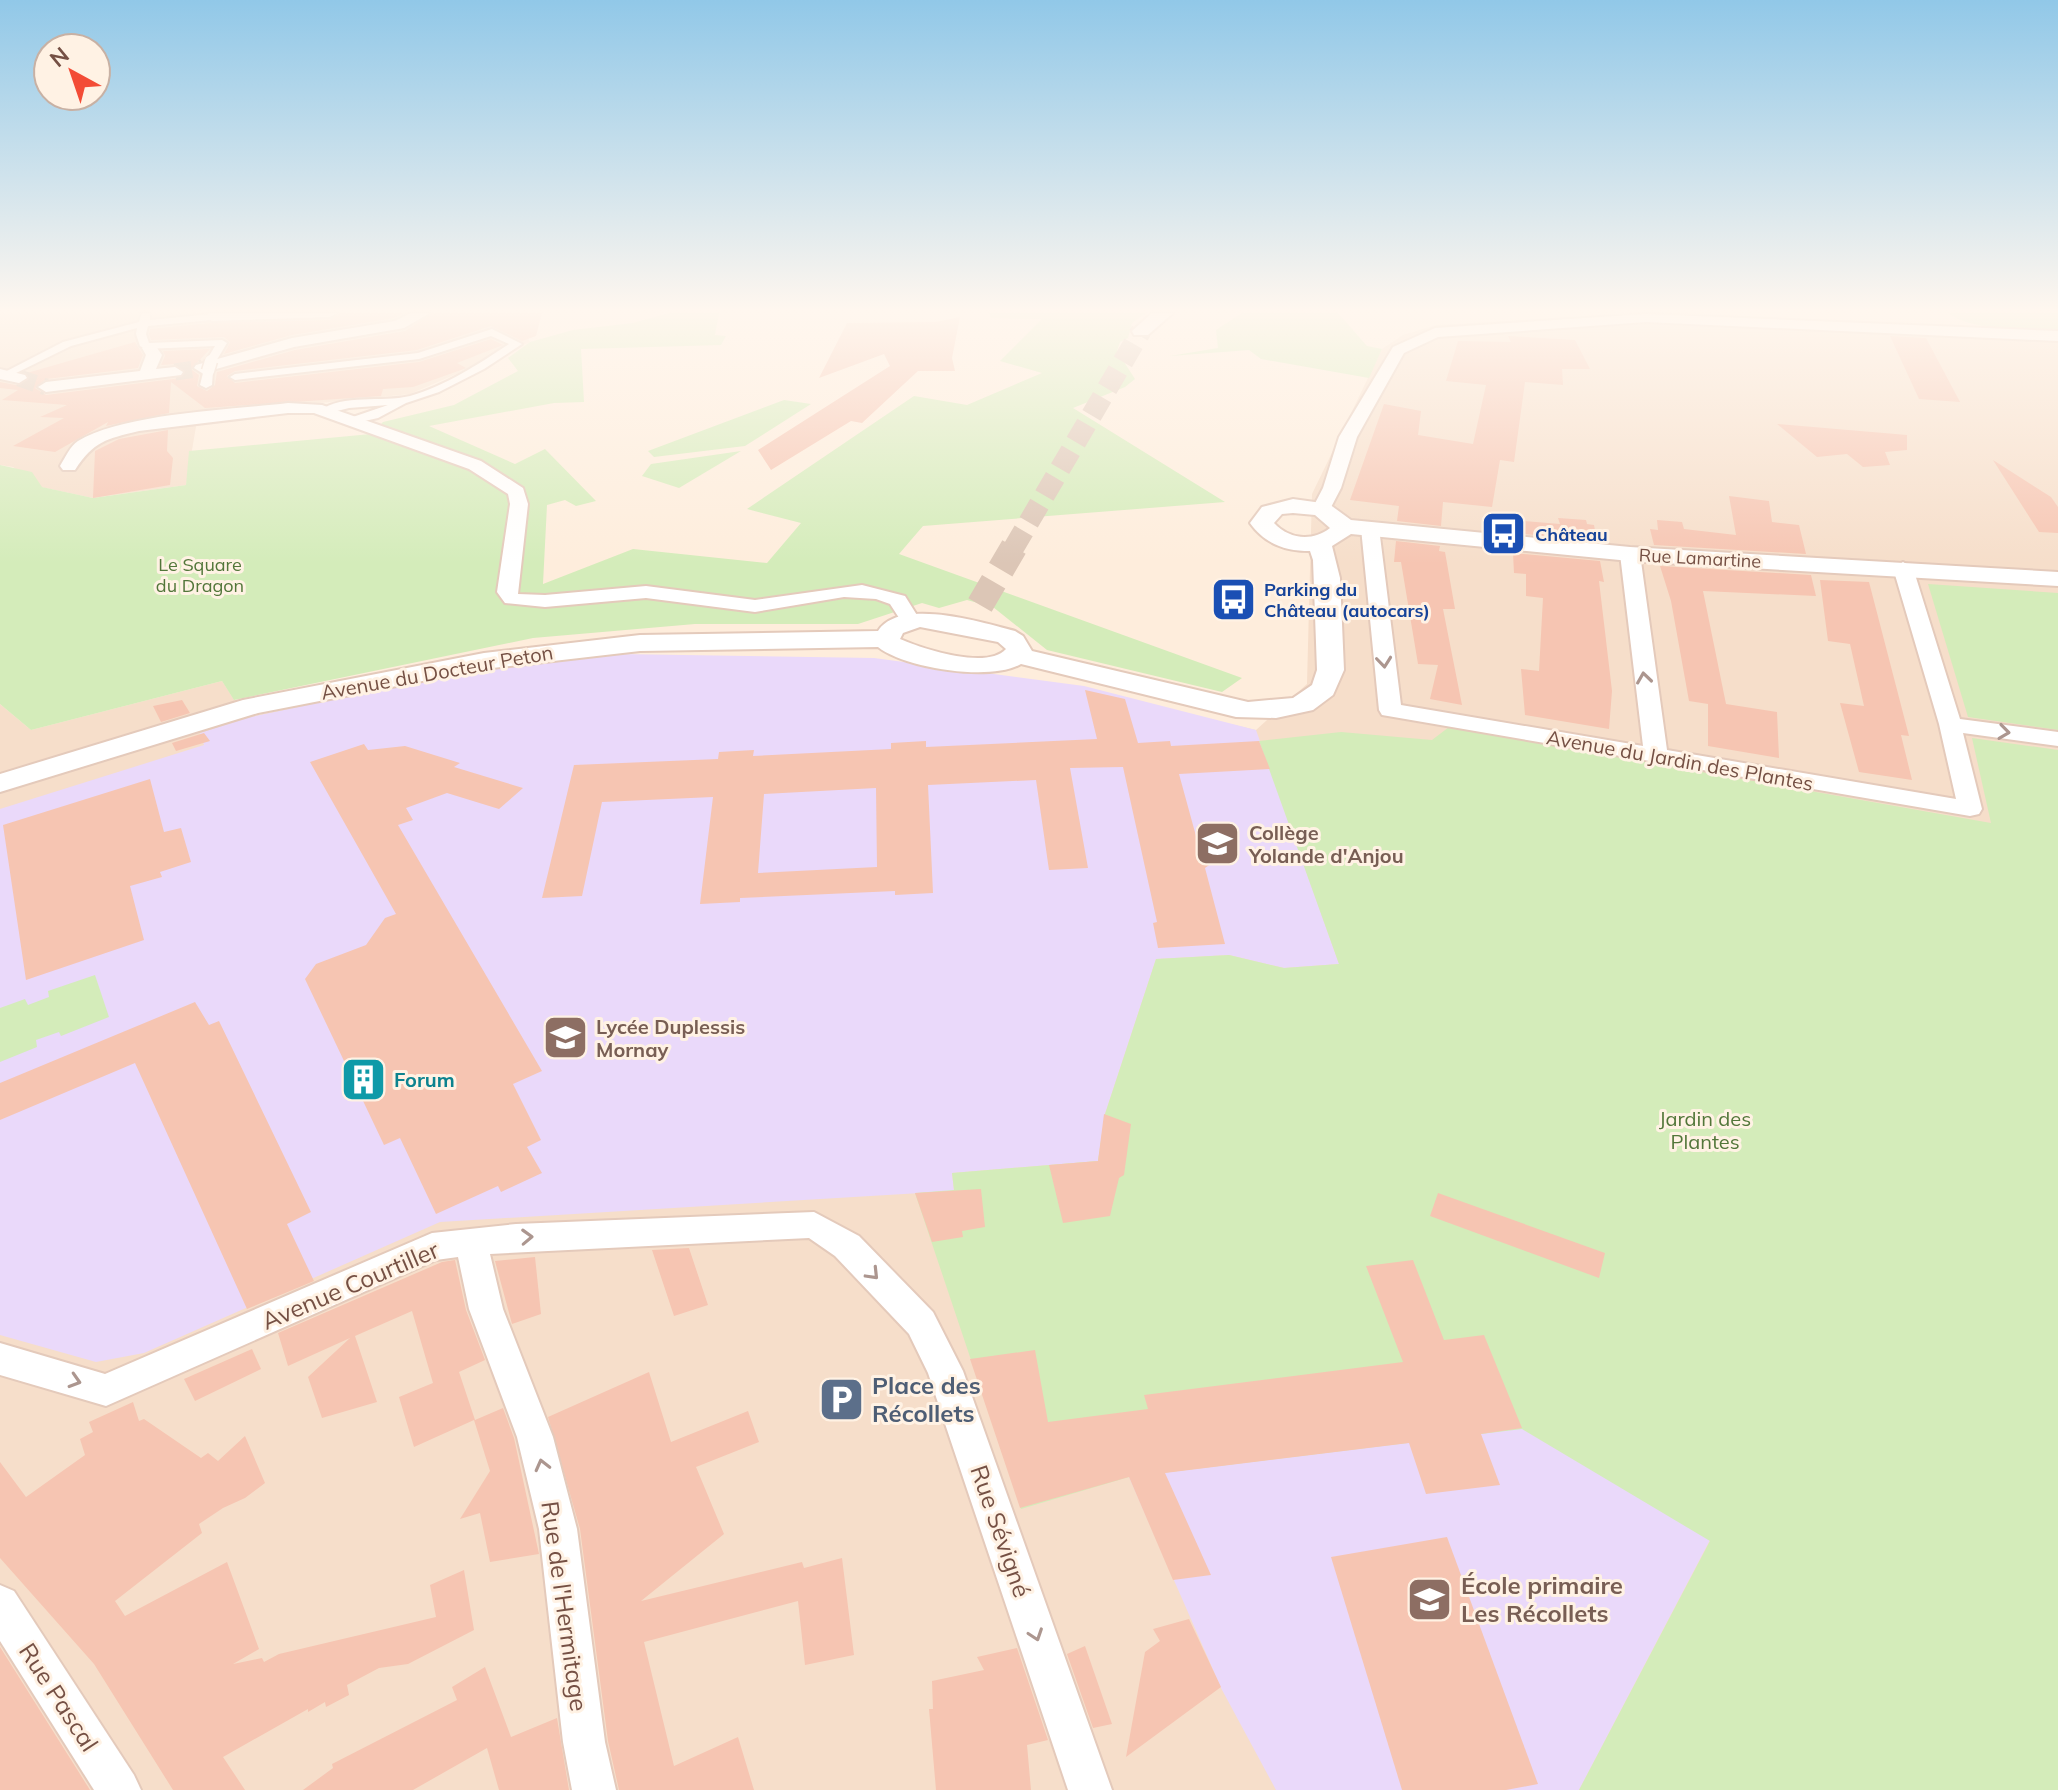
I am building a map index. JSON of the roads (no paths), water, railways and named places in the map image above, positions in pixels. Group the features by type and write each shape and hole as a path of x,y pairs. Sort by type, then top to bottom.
{"street":[{"path":"351,421 374,416 416,397"},
{"path":"1321,509 1332,488 1348,437 1371,397"},
{"path":"325,411 359,401 411,399"},
{"path":"69,466 81,446 139,426 288,408 325,411 475,465 517,492 519,504 507,592 512,599 541,602 603,593 649,592 732,606 758,606 828,592 860,590 898,600 910,620"},
{"path":"1284,507 1321,509 1338,518 1343,526 1334,538 1319,543 1281,539 1267,532 1262,523 1270,511 1284,507"},
{"name":"Rue Lamartine","path":"1343,526 1630,554 2058,579"},
{"name":"Avenue du Jardin des Plantes","path":"1370,528 1390,710 1970,809 1950,724"},
{"path":"1017,655 1017,645 1006,636 926,619 910,620 893,628 887,639 889,644 900,649 977,667 997,667 1017,655 1236,709 1274,711 1298,705 1319,693 1329,673 1328,566 1319,543"},
{"path":"1630,554 1656,755"},
{"path":"1903,568 1950,724 2058,739"},
{"path":"964,627 980,605"},
{"name":"Avenue du Docteur Peton","path":"0,783 253,706 484,661 640,643 887,639"},
{"name":"Avenue Courtiller","path":"0,1359 106,1390 432,1247 471,1241 814,1225"},
{"name":"Rue Sévigné","path":"814,1225 847,1246 921,1323 945,1371 1090,1790"},
{"name":"Rue de l'Hermitage","path":"471,1241 486,1309 535,1437 558,1529 584,1742 594,1790"},
{"name":"Rue Pascal","path":"0,1605 119,1790"}],"tunnel":[{"path":"1013,549 1103,397"},
{"path":"980,605 1014,547"}],"place":[{"name":"Château","path":"1504,534"},
{"name":"Parking du Château (autocars)","path":"1233,599"},
{"name":"Collège Yolande d'Anjou","path":"1218,844"},
{"name":"Lycée Duplessis Mornay","path":"565,1037"},
{"name":"Forum","path":"363,1079"},
{"name":"Place des Récollets","path":"841,1399"},
{"name":"École primaire Les Récollets","path":"1430,1599"}],"park label":[{"name":"Le Square du Dragon","path":"200,574"},
{"name":"Jardin des Plantes","path":"1705,1130"}]}
